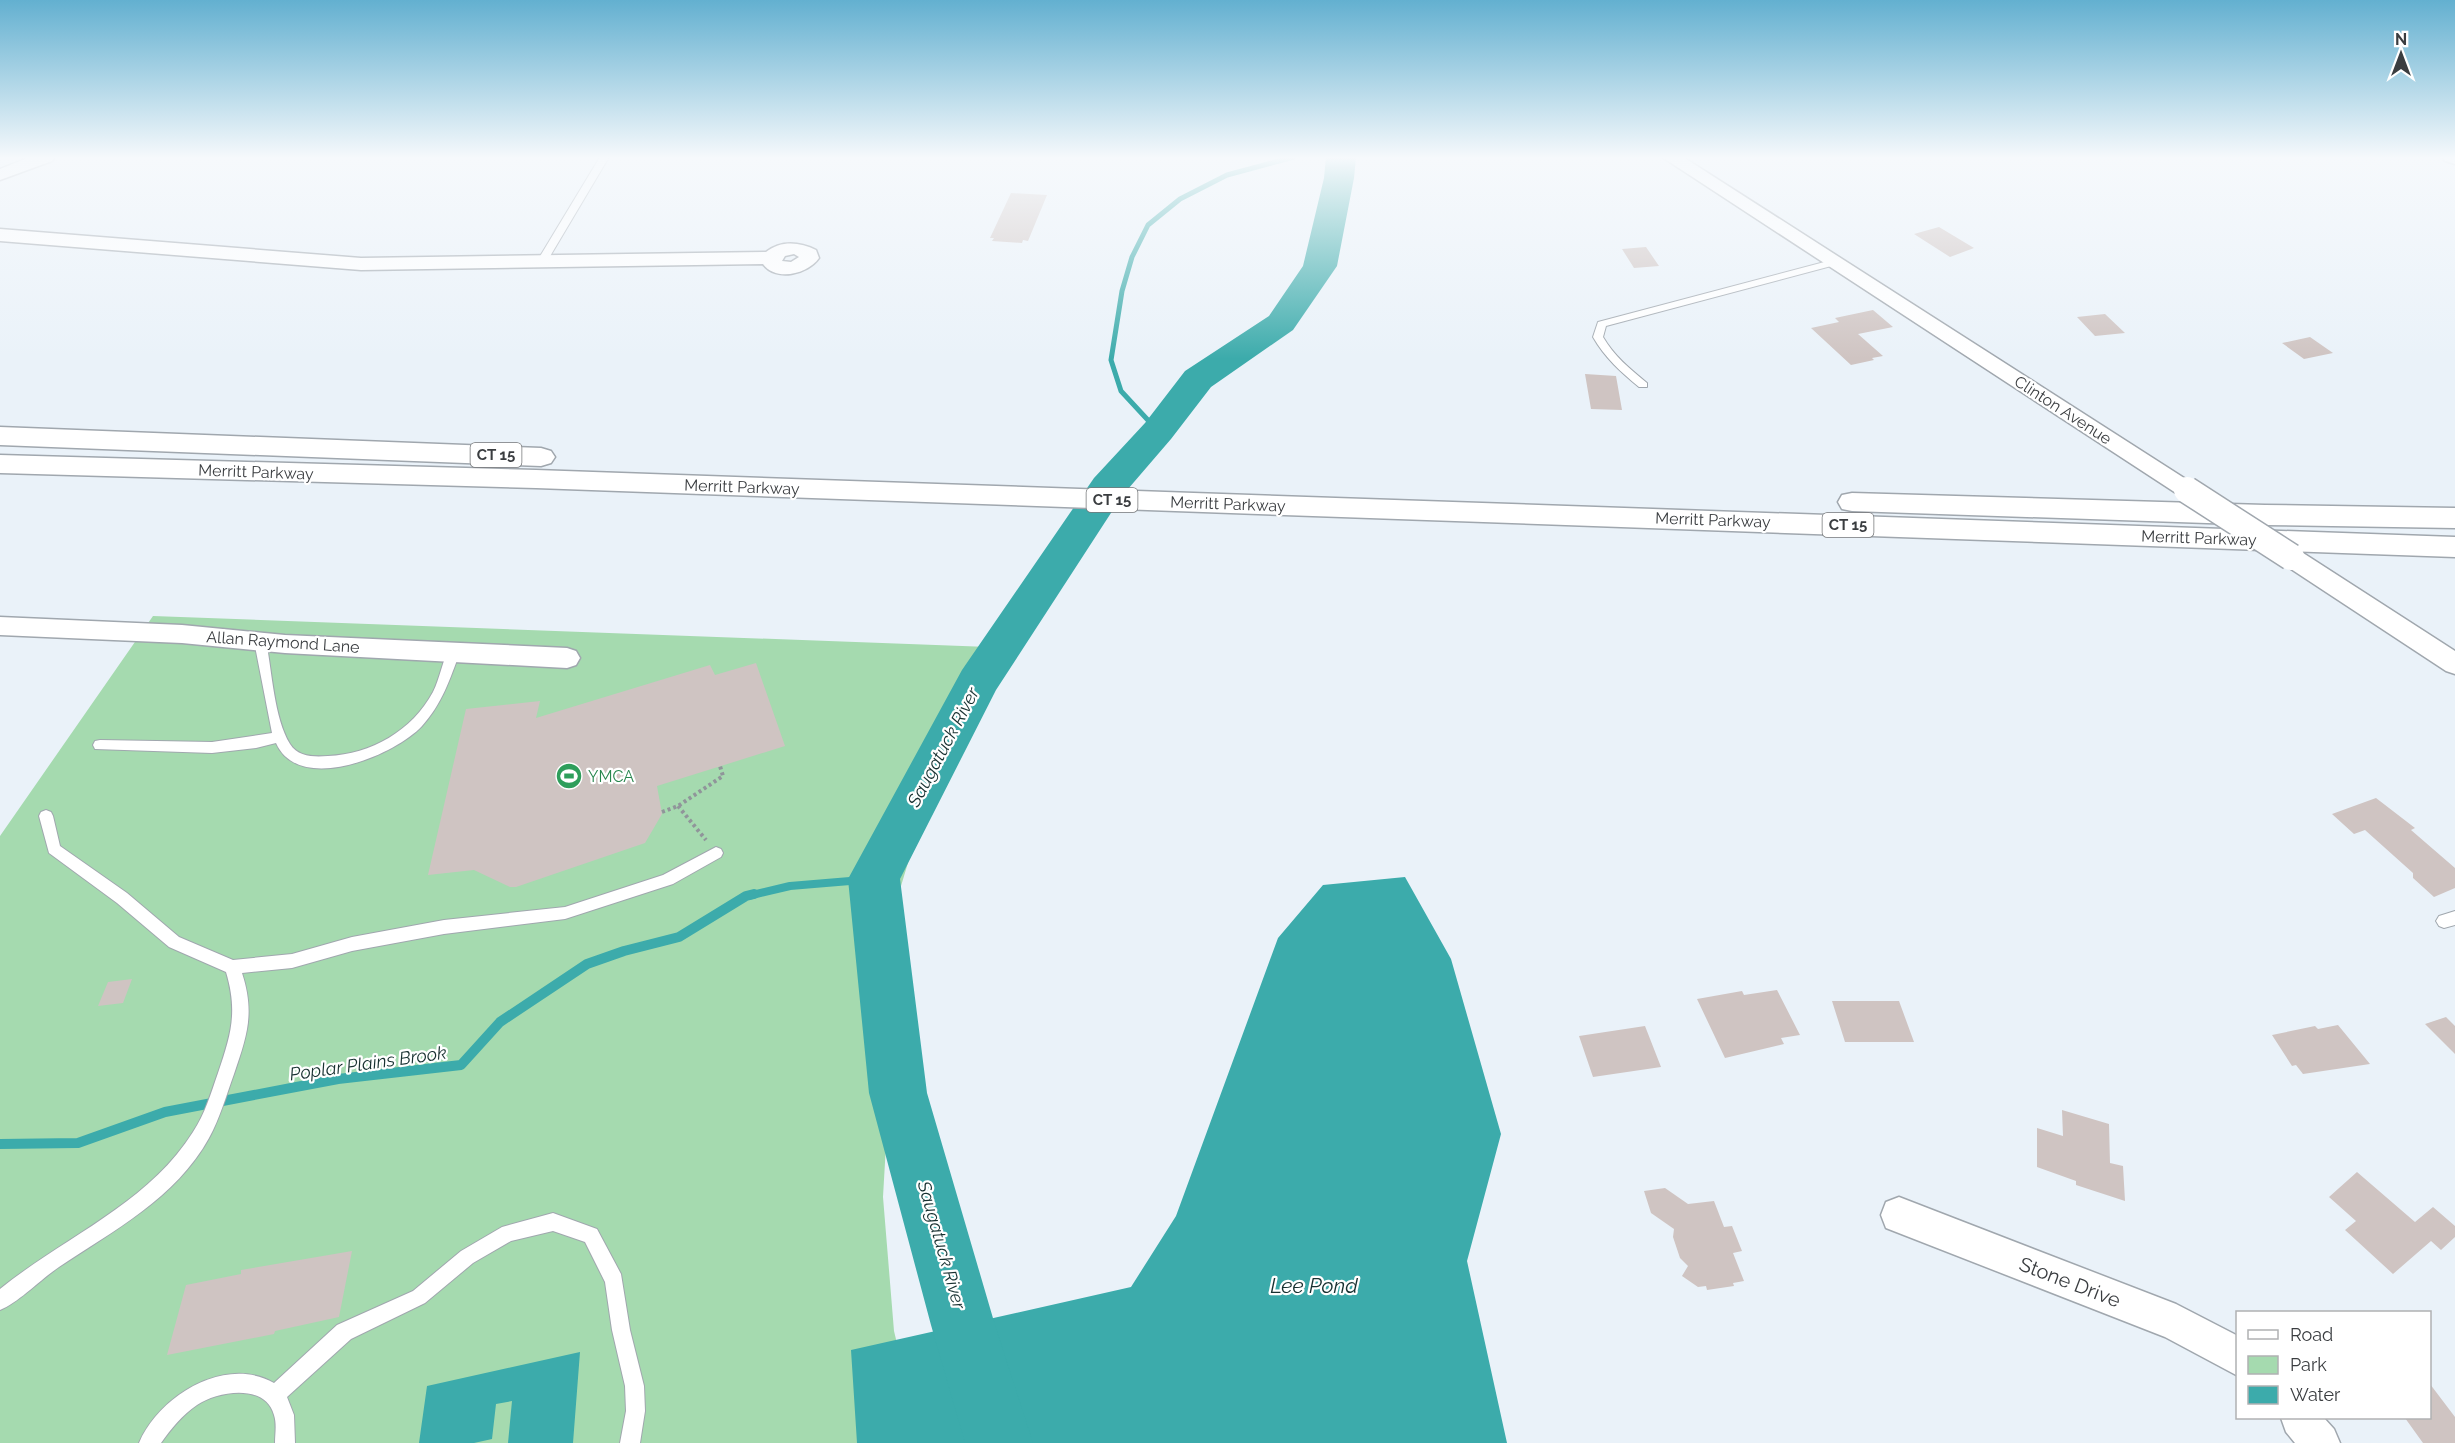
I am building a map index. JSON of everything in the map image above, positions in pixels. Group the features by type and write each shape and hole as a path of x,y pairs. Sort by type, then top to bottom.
{"highway":[{"name":"Merritt Parkway","path":"0,436 987,485 2455,547"},
{"name":"Merritt Parkway","path":"0,466 536,479 987,485"},
{"name":"Merritt Parkway","path":"1242,494 2455,518"}],"street":[{"name":"Clinton Avenue","path":"1773,224 2455,664"},
{"path":"0,235 361,264 771,258"},
{"name":"Allan Raymond Lane","path":"0,626 182,634 285,644 567,658"},
{"name":"Stone Drive","path":"1899,1215 2176,1323 2236,1356"},
{"path":"2301,1419 2320,1443"}],"lane":[{"path":"541,262 564,224"},
{"path":"1643,385 1606,351 1598,337 1602,324 1832,263"},
{"path":"260,640 278,737 291,755 316,762 352,760 385,749 415,725 436,698 454,652"},
{"path":"100,745 223,748 256,744 278,737"},
{"path":"46,816 54,849 122,898 174,942 232,967 292,961 352,944 444,927 565,913 668,880 716,853"},
{"path":"0,1301 39,1270 152,1194 199,1140 222,1086 244,1017 241,993 232,967"},
{"path":"274,1396 344,1332 419,1297 467,1257 508,1233 553,1222 591,1235 610,1269 621,1331 633,1367 637,1399 636,1420 630,1443"},
{"path":"149,1443 174,1413 192,1396 214,1387 242,1383 263,1388 274,1396 281,1406 286,1422 285,1443"}],"path":[{"path":"662,812 678,806 723,776 720,766"},
{"path":"678,806 716,853"}],"green space":[{"path":"153,616 989,647 946,715 926,803 901,886 883,1197 894,1331 921,1443 0,1443 0,836"}],"water":[{"name":"Lee Pond","path":"1405,877 1451,959 1501,1134 1467,1261 1507,1443 857,1443 851,1350 1131,1287 1176,1216 1278,938 1323,885"},
{"path":"580,1352 573,1443 508,1443 512,1401 496,1404 492,1439 474,1443 419,1443 427,1386"}],"building":[{"path":"996,224 1035,224 1028,241 1023,240 1022,243 992,241 994,238 990,238"},
{"path":"1939,227 1974,248 1950,257 1914,234"},
{"path":"1646,247 1659,266 1634,268 1622,249"},
{"path":"1873,310 1893,327 1858,334 1883,356 1872,358 1874,360 1851,365 1811,328 1839,322 1835,318"},
{"path":"2105,314 2125,333 2095,336 2077,317"},
{"path":"2310,337 2333,353 2304,359 2282,343"},
{"path":"1585,374 1616,376 1622,410 1591,409"},
{"name":"YMCA","path":"756,663 785,746 657,786 662,814 645,843 516,887 510,887 474,870 428,875 466,709 540,701 536,718 710,665 715,675"},
{"path":"2376,798 2415,828 2411,830 2455,868 2455,888 2434,897 2413,878 2413,873 2365,830 2354,834 2332,814"},
{"path":"132,979 123,1003 98,1006 108,982"},
{"path":"1777,990 1800,1035 1781,1038 1784,1044 1725,1058 1697,999 1742,991 1744,995"},
{"path":"1832,1001 1899,1001 1914,1042 1845,1042"},
{"path":"2446,1017 2455,1026 2455,1054 2425,1024"},
{"path":"2338,1025 2370,1064 2303,1074 2296,1065 2292,1066 2272,1035 2315,1026 2318,1029"},
{"path":"1645,1026 1661,1067 1593,1077 1579,1036"},
{"path":"2062,1110 2109,1124 2110,1163 2123,1166 2125,1201 2076,1185 2076,1181 2037,1167 2037,1128 2063,1136"},
{"path":"2357,1172 2415,1222 2433,1207 2455,1226 2455,1237 2441,1250 2431,1241 2393,1274 2345,1230 2356,1221 2329,1197"},
{"path":"1665,1188 1688,1204 1714,1201 1724,1227 1732,1226 1742,1251 1733,1253 1744,1281 1733,1283 1734,1286 1707,1290 1706,1286 1698,1287 1682,1276 1688,1266 1680,1258 1673,1237 1674,1229 1651,1213 1644,1191"},
{"path":"352,1251 339,1317 275,1331 274,1334 167,1355 186,1285 241,1274 241,1270"},
{"path":"2431,1385 2455,1417 2455,1443 2423,1443 2406,1419 2431,1419"}],"waterway":[{"path":"1149,224 1132,257 1122,291 1111,360 1121,391 1158,431"},
{"name":"Saugatuck River","path":"999,1443 963,1325 898,1093 874,879 978,682 1108,487 1158,431 1198,379 1281,323 1320,266 1329,224"},
{"name":"Poplar Plains Brook","path":"748,896 790,886 874,879"},
{"name":"Poplar Plains Brook","path":"0,1144 78,1143 165,1112 338,1079 461,1065 500,1022 587,964 624,951 679,937 746,896 754,894"}],"place":[{"name":"YMCA","path":"569,776"}]}
